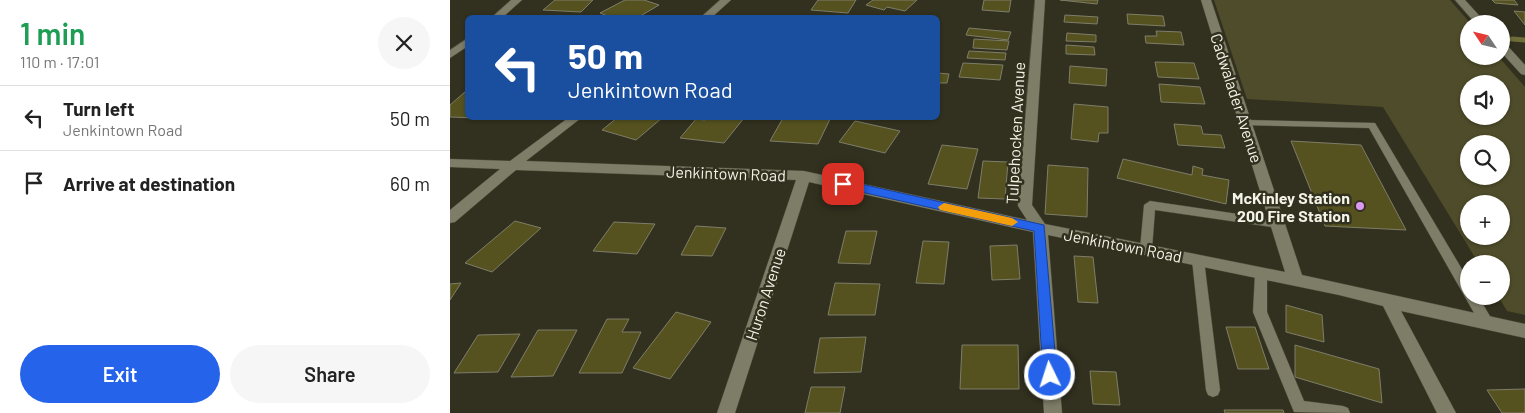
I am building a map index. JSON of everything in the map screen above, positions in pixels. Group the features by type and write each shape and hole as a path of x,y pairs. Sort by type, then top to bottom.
{"street":[{"path":"500,15 517,0"},
{"path":"708,15 726,0"},
{"name":"Tulpehocken Avenue","path":"1040,0 1025,206 1040,228"},
{"name":"Cadwalader Avenue","path":"1206,0 1296,281"},
{"path":"1460,0 1474,15"},
{"path":"450,55 465,43"},
{"path":"1510,55 1525,72"},
{"path":"450,218 513,165 572,120"},
{"name":"Jenkintown Road","path":"450,163 804,176 1040,228 1339,289 1525,331"},
{"name":"Huron Avenue","path":"726,413 804,176"},
{"path":"1040,228 1053,413"},
{"path":"1388,301 1447,413"}],"lane":[{"path":"1245,123 1372,125 1460,277"},
{"path":"1146,249 1150,205 1278,224"},
{"path":"1198,260 1213,390"},
{"path":"1261,274 1260,312 1299,407 1343,413"},
{"path":"1477,305 1487,322"}],"shaded area":[{"path":"1214,0 1450,0 1463,15 1460,15 1460,65 1506,65 1525,87 1525,315 1507,311 1503,305 1510,305 1510,255 1473,255 1467,245 1510,245 1510,195 1460,195 1460,233 1383,107 1247,99"}],"building":[{"path":"555,0 593,0 581,12 543,10"},
{"path":"625,0 644,0 659,5 642,15 605,15 600,13"},
{"path":"818,0 856,0 848,13 811,10"},
{"path":"873,0 917,0 905,11 887,7 884,10 866,5"},
{"path":"984,0 1011,0 1009,12 982,10"},
{"path":"1060,0 1098,0 1097,4"},
{"path":"1492,0 1514,0 1518,5 1495,3"},
{"path":"1514,11 1525,12 1525,25"},
{"path":"1127,14 1163,16 1165,26 1128,24"},
{"path":"1065,15 1098,17 1097,24 1064,22"},
{"path":"969,28 1011,32 1008,40 966,35"},
{"path":"1156,31 1181,32 1184,45 1146,43 1145,36 1157,36"},
{"path":"1067,33 1096,35 1096,42 1066,41"},
{"path":"974,39 1009,41 1007,50 973,48"},
{"path":"1066,45 1094,47 1095,55 1066,54"},
{"path":"969,51 1006,53 1005,60 967,58"},
{"path":"1155,62 1194,63 1199,79 1158,77"},
{"path":"963,63 1003,65 1000,80 959,77"},
{"path":"1070,66 1107,69 1106,86 1069,83"},
{"path":"940,73 949,74 947,83 940,83"},
{"path":"1159,84 1200,87 1205,104 1161,102"},
{"path":"465,92 465,118 450,117 450,105"},
{"path":"1074,104 1108,107 1108,133 1099,133 1098,142 1071,139"},
{"path":"614,120 660,120 636,140 602,130"},
{"path":"695,120 742,120 724,143 680,138"},
{"path":"782,120 830,120 818,144 770,141"},
{"path":"855,121 900,131 885,153 839,142"},
{"path":"1174,124 1201,126 1203,134 1221,135 1225,148 1178,145"},
{"path":"1291,141 1361,145 1406,230 1325,226"},
{"path":"942,145 978,149 967,189 928,184"},
{"path":"1123,159 1192,175 1193,166 1203,169 1202,175 1229,180 1226,204 1117,178"},
{"path":"983,161 1008,162 1005,199 978,198"},
{"path":"1048,165 1088,168 1087,217 1045,214"},
{"path":"515,221 541,228 492,272 465,263"},
{"path":"614,222 655,224 637,254 593,251"},
{"path":"696,226 726,228 712,256 681,255"},
{"path":"846,231 877,231 870,264 838,263"},
{"path":"923,241 949,242 944,284 916,283"},
{"path":"1017,245 1020,279 992,280 990,246"},
{"path":"1074,256 1093,257 1098,303 1078,302"},
{"path":"461,283 450,300 450,284"},
{"path":"835,283 880,284 875,315 828,315"},
{"path":"1286,305 1322,315 1324,342 1286,332"},
{"path":"676,312 711,322 670,379 633,368"},
{"path":"607,319 629,319 622,332 641,332 622,373 579,373"},
{"path":"1226,327 1255,327 1269,369 1238,369"},
{"path":"538,330 577,330 553,376 511,377"},
{"path":"520,334 498,372 454,373 478,335"},
{"path":"866,337 861,372 814,373 820,338"},
{"path":"962,345 1018,345 1019,389 960,389"},
{"path":"1295,345 1379,369 1382,403 1295,377"},
{"path":"1090,371 1116,372 1120,405 1093,404"},
{"path":"811,387 845,387 840,413 805,413"},
{"path":"1525,389 1525,413 1502,413 1487,390"},
{"path":"1224,410 1283,410 1284,413 1225,413"}],"waterway":[{"path":"1512,39 1525,40"}],"slow traffic":[{"path":"944,207 1012,222"}],"place":[{"name":"McKinley Station 200 Fire Station","path":"1360,206"}],"route":[{"path":"843,184 1040,228 1050,375"}]}
